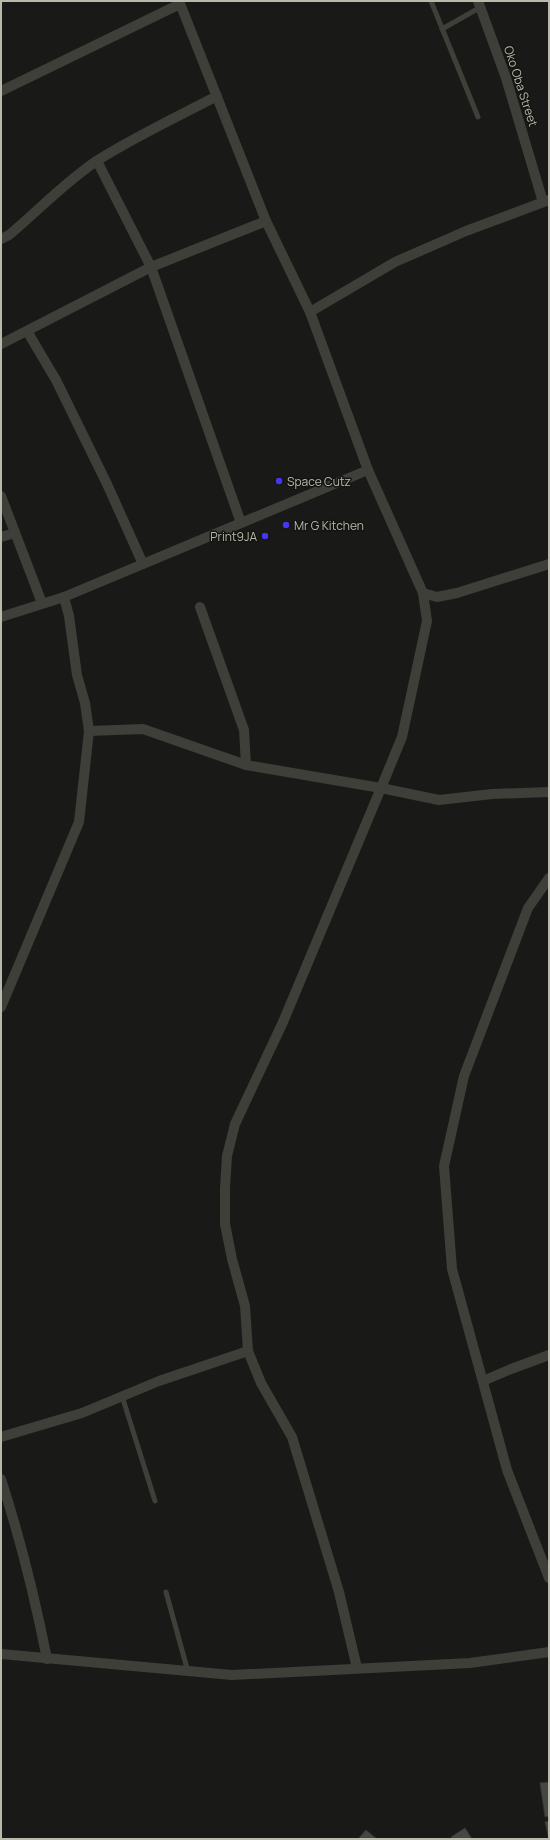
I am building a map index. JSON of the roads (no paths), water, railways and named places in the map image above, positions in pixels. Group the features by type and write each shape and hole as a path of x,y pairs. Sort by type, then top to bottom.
{"street":[{"path":"1,91 180,3 266,221 310,312 368,470 423,593 427,621 404,729 391,767 283,1022 235,1124 227,1156 225,1188 225,1224 232,1259 245,1306 248,1351 261,1383 292,1437 339,1592 357,1668"},
{"name":"Oko Oba Street","path":"479,4 506,78 546,201"},
{"path":"1,239 9,235 97,161 140,135 217,96"},
{"path":"97,161 151,267 241,523"},
{"path":"310,312 395,262 466,231 546,201"},
{"path":"1,344 151,267 266,221"},
{"path":"27,330 56,380 107,484 143,564"},
{"path":"1,617 64,597 368,470"},
{"path":"1,496 42,603"},
{"path":"1,537 15,533"},
{"path":"423,593 437,597 458,593 549,564"},
{"path":"1,1007 79,822 89,731 85,703 77,675 69,616 64,597"},
{"path":"200,607 244,730 246,765"},
{"path":"89,731 143,729 246,765 381,788 439,800 492,794 549,792"},
{"path":"549,878 528,908 464,1076 444,1166 452,1269 507,1470 549,1578"},
{"path":"1,1437 82,1413 159,1381 248,1351"},
{"path":"483,1381 549,1355"},
{"path":"1,1479 17,1529 36,1605 47,1659"},
{"path":"1,1654 232,1675 470,1663 549,1652"}],"lane":[{"path":"430,1 478,116"},
{"path":"442,29 479,4"},
{"path":"122,1396 155,1501"},
{"path":"166,1592 188,1672"}],"place":[{"name":"Space Cutz","path":"279,481"},
{"name":"Mr G Kitchen","path":"286,525"},
{"name":"Print9JA","path":"265,536"}]}
